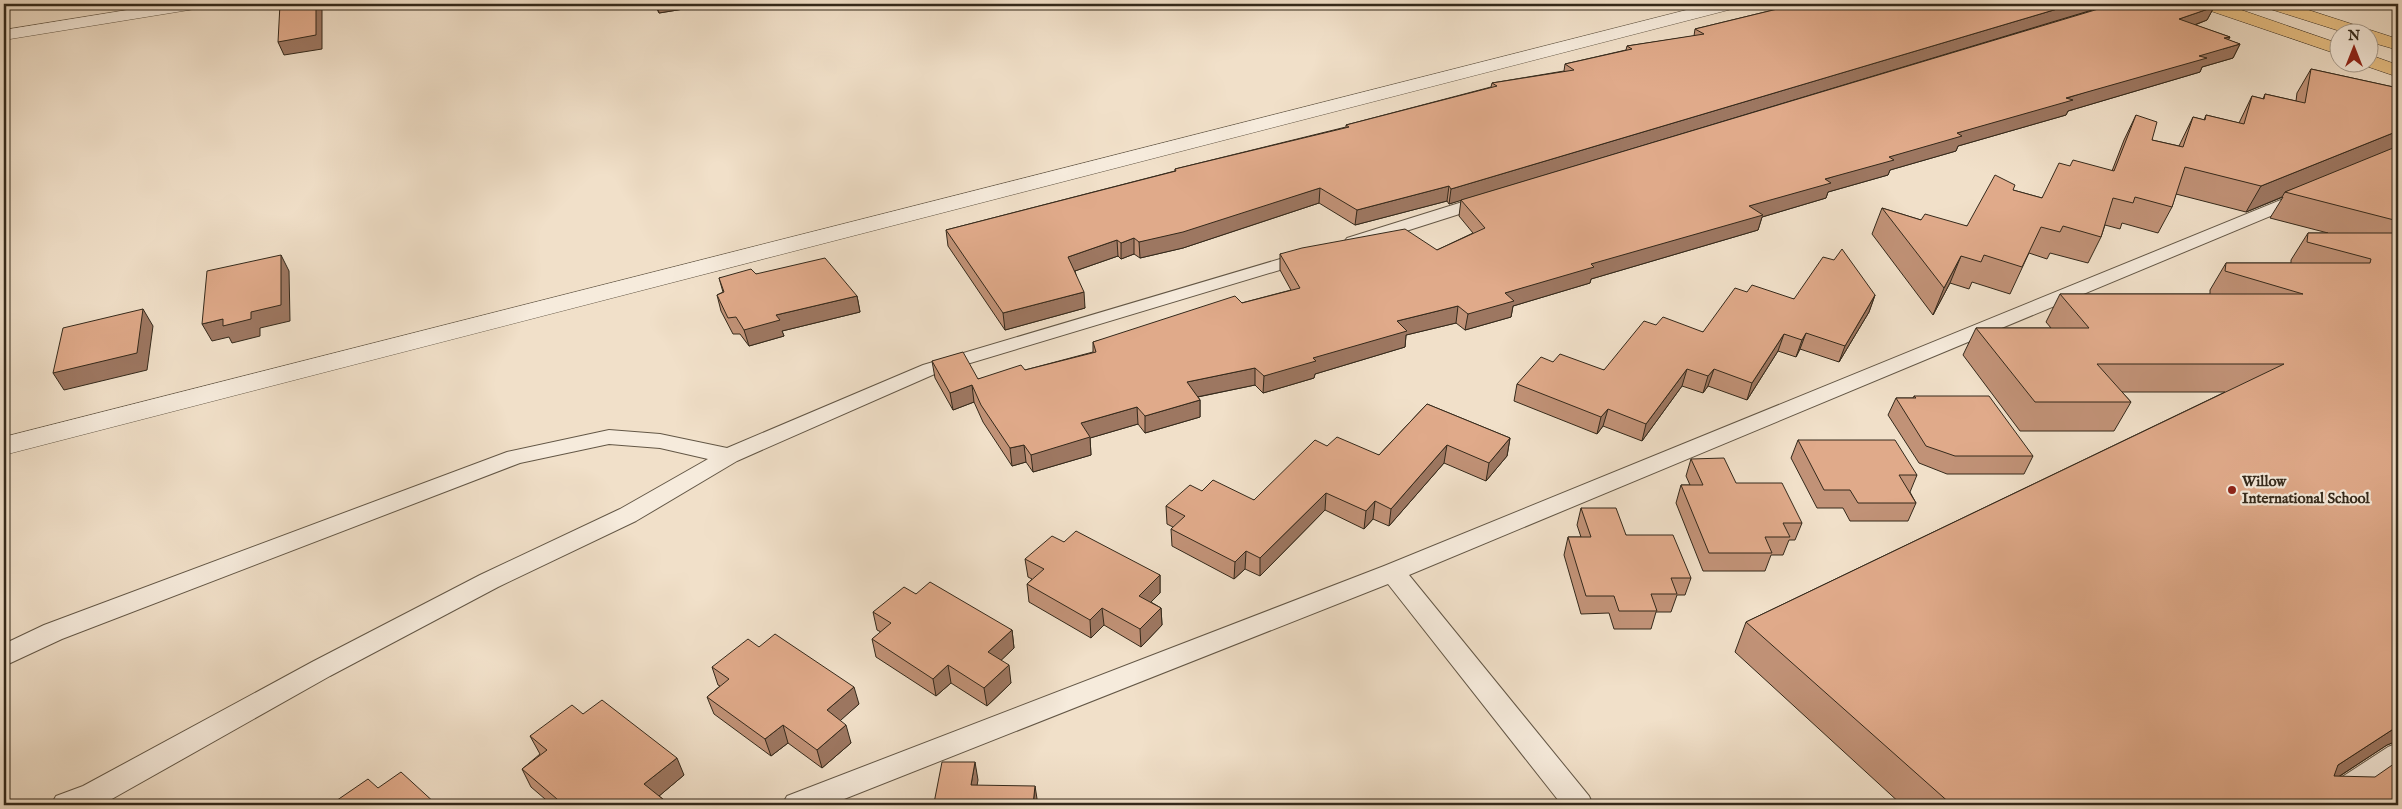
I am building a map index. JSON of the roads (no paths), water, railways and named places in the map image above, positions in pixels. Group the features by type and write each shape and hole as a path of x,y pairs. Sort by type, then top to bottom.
{"highway":[{"path":"2208,4 2330,47"},
{"path":"2274,4 2330,22"},
{"path":"2380,39 2398,45"},
{"path":"2380,65 2398,71"}],"street":[{"path":"4,34 195,4"},
{"path":"4,446 1730,4"}],"lane":[{"path":"796,805 1393,572 2324,188"},
{"path":"66,805 94,795 321,669 489,581 628,516 729,456 930,369 1503,194"},
{"path":"4,656 54,632 515,457 609,438 660,441 729,456"},
{"path":"1393,572 1579,805"},
{"path":"2323,805 2398,755"}],"place":[{"name":"Willow International School","path":"2232,490"}]}
